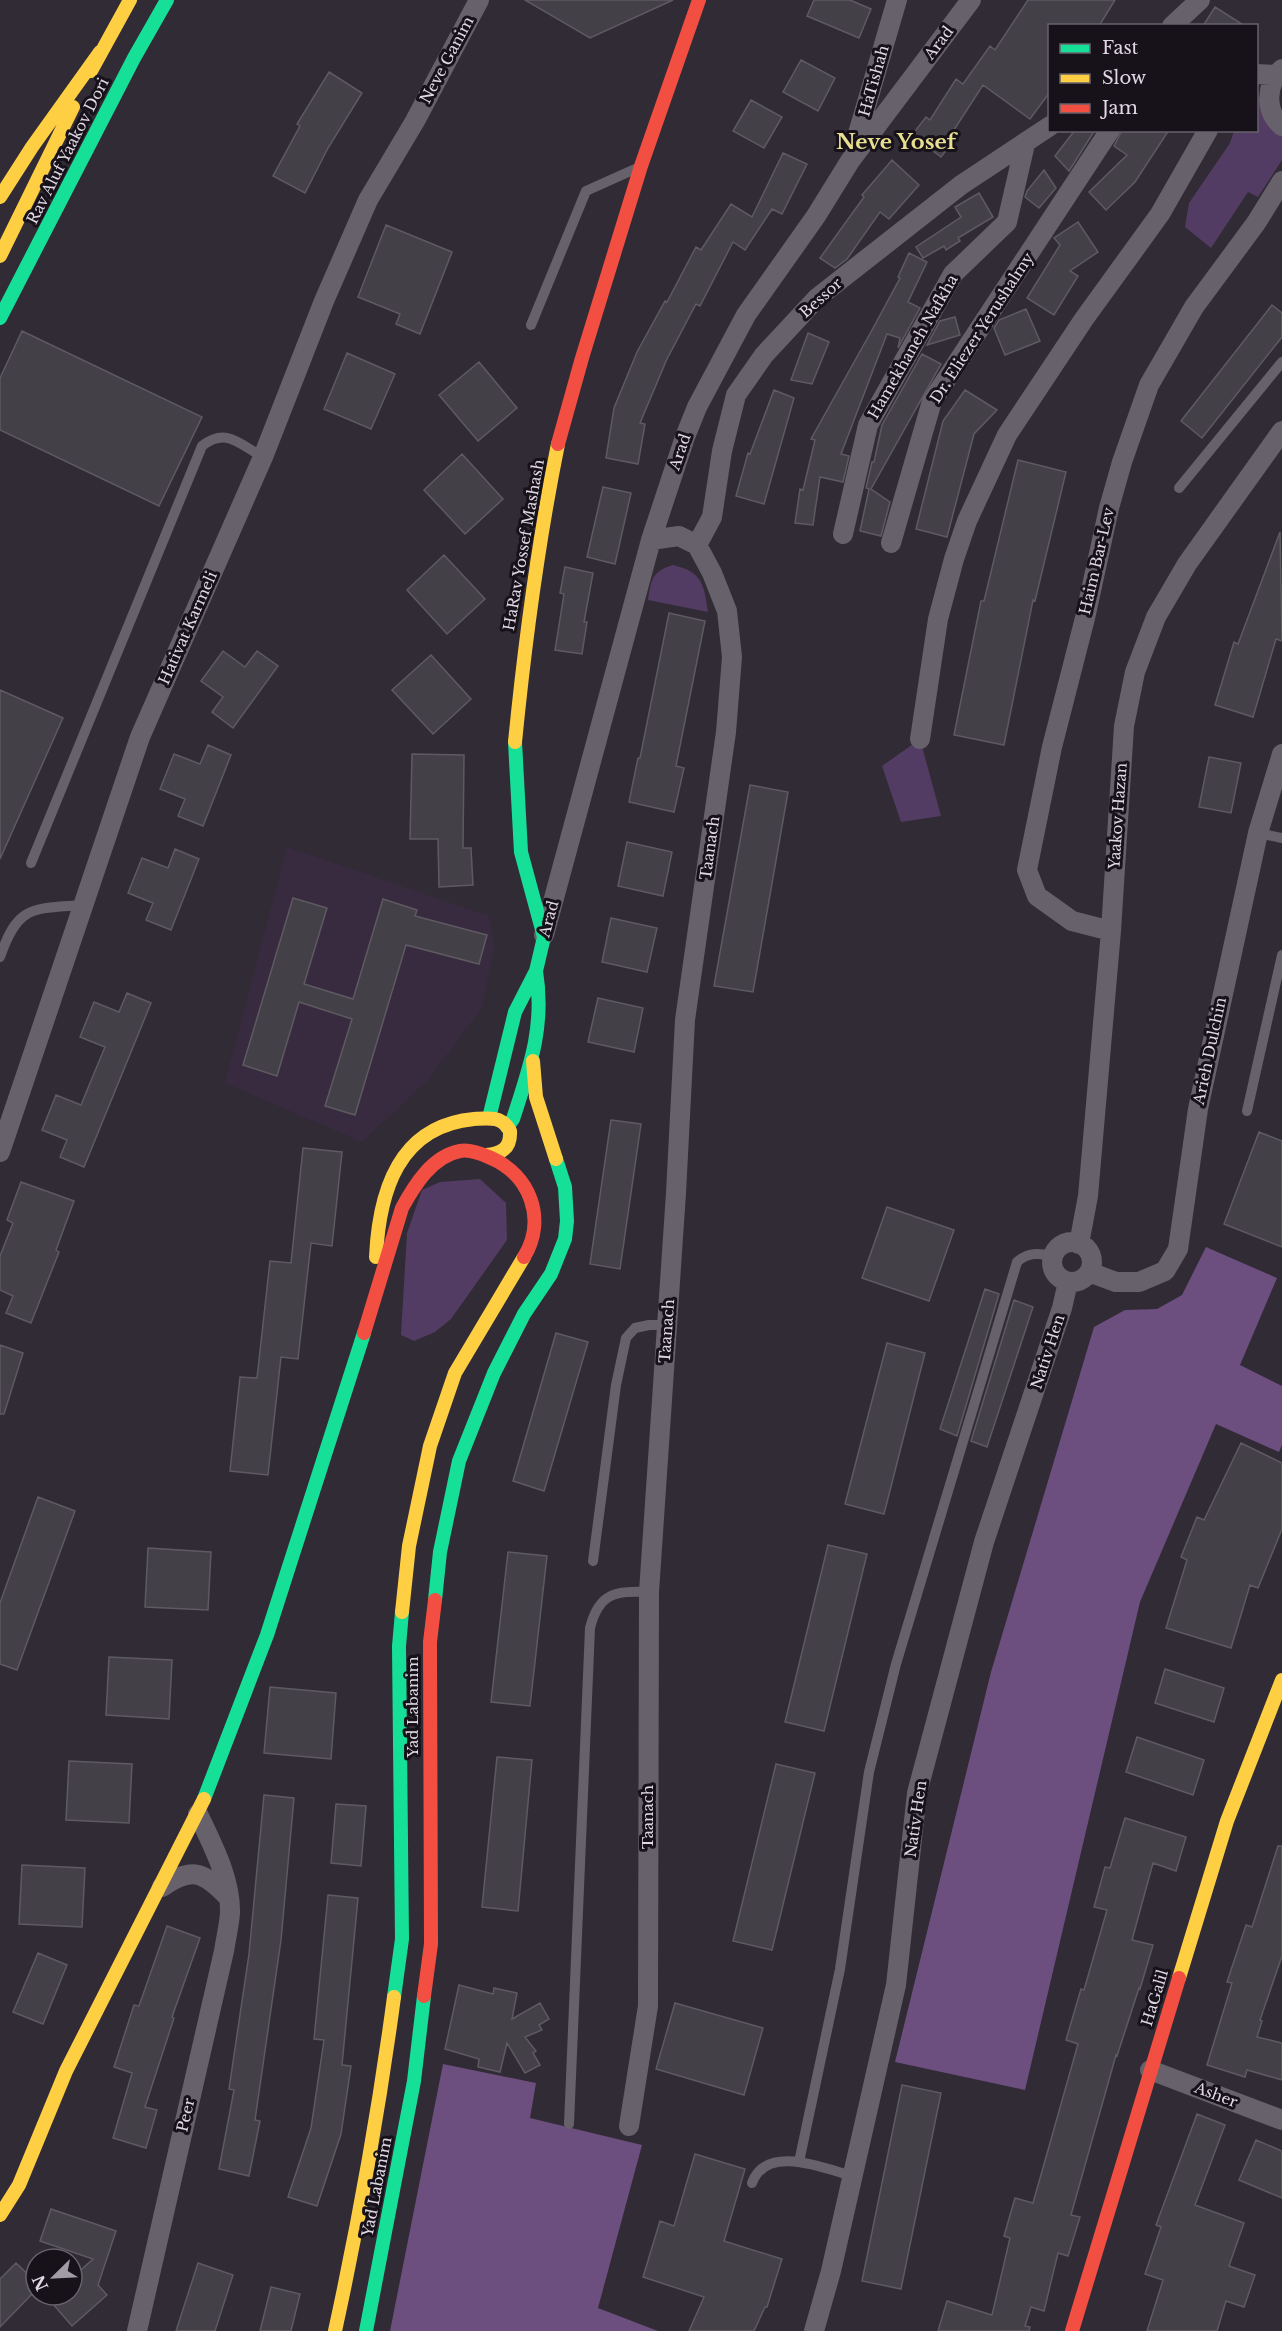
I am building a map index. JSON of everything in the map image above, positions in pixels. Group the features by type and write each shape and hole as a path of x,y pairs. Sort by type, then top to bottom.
{"main road":[{"name":"Rav Aluf Yaakov Dori","path":"0,256 100,52 130,0"},
{"name":"Rav Aluf Yaakov Dori","path":"0,318 134,58 167,0"},
{"name":"HaRav Yossef Mashash","path":"544,937 521,852 515,744 526,630 541,528 560,435 641,166 699,0"},
{"path":"0,197 32,147 100,52"},
{"name":"Arad","path":"487,1119 515,1012 536,971 544,937"},
{"name":"Arad","path":"513,1132 513,1119 533,1061 542,1005 536,971"},
{"path":"533,1061 536,1097 555,1161"},
{"path":"484,1154 474,1144 473,1135 475,1127 487,1119"},
{"path":"0,2215 19,2185 66,2071 198,1814 267,1635 376,1293 402,1208 427,1171 452,1153 471,1150 492,1156 504,1151 513,1132 500,1120 463,1120 440,1126 413,1143 400,1158 379,1209 376,1293"},
{"name":"Yad Labanim","path":"366,2331 414,2081 431,1944 430,1642 440,1552 459,1461 485,1395 524,1314 551,1274 565,1239 567,1203 564,1186 555,1161 538,1145"},
{"name":"Yad Labanim","path":"335,2331 351,2258 383,2082 402,1939 399,1646 409,1546 430,1446 455,1373 528,1251 536,1226 530,1193 505,1164 484,1154"},
{"name":"HaGalil","path":"1072,2331 1227,1821 1282,1680"}],"street":[{"name":"Neve Ganim","path":"415,121 480,0"},
{"name":"HaTishah","path":"850,161 897,0"},
{"name":"Arad","path":"544,937 651,540 685,436 697,407 746,315 816,216 850,161 971,0"},
{"path":"1174,24 1196,4"},
{"path":"1181,24 1196,4"},
{"path":"1271,72 1269,103 1273,116 1282,126"},
{"name":"Hativat Karmeli","path":"0,1152 140,737 263,457 324,301 368,200 415,121"},
{"name":"Bessor","path":"697,545 712,517 722,451 736,395 764,355 817,298 961,185 1048,127"},
{"name":"Dr. Eliezer Yerushalmy","path":"891,543 932,401 1109,132"},
{"path":"920,739 938,619 954,559 967,521 1007,435 1077,328 1161,214 1207,132"},
{"name":"Hamekhaneh Nafkha","path":"843,534 868,425 953,273 1007,222 1025,144"},
{"name":"Haim Bar-Lev","path":"1111,931 1072,921 1037,896 1027,870 1052,747 1109,508 1122,462 1149,385 1194,307 1256,223 1282,181"},
{"name":"Yaakov Hazan","path":"1079,1244 1088,1196 1111,931 1124,726 1135,672 1156,617 1187,564 1282,431"},
{"path":"651,540 680,536 697,545"},
{"name":"Taanach","path":"629,2126 648,2006 650,1592 685,1020 726,732 732,657 727,611 712,573 697,545"},
{"name":"Arieh Dulchin","path":"1089,1272 1116,1282 1139,1282 1165,1271 1178,1249 1198,1109 1258,833 1282,754"},
{"path":"1073,1242 1079,1244 1089,1252 1092,1266 1089,1272 1079,1281 1068,1282 1056,1274 1052,1262 1053,1256 1061,1246 1073,1242"},
{"name":"Nativ Hen","path":"814,2331 831,2271 896,1985 917,1793 984,1542 1062,1308 1068,1282"},
{"name":"Peer","path":"137,2331 224,1951 230,1914 229,1898 216,1855 198,1814"},
{"path":"162,1887 189,1873 202,1875 213,1882 229,1898"},
{"name":"Asher","path":"1150,2070 1282,2120"}],"lane":[{"path":"531,325 586,191 641,166"},
{"path":"1179,488 1282,362"},
{"path":"31,863 202,447 212,438 225,436 263,457"},
{"path":"1258,833 1282,838"},
{"path":"0,957 7,937 24,915 36,908 83,905"},
{"path":"1247,1111 1282,955"},
{"path":"799,2162 840,1969 869,1772 896,1664 1017,1262 1031,1254 1053,1256"},
{"path":"593,1561 616,1385 626,1338 635,1328 667,1325"},
{"path":"568,2124 590,1628 594,1612 602,1601 613,1594 650,1592"},
{"path":"752,2183 754,2175 767,2164 783,2160 852,2176"}],"shaded area":[{"path":"1258,98 1269,103 1282,126 1282,160 1258,197 1248,192 1211,248 1185,227 1189,203 1230,143 1234,132 1258,132"},
{"path":"673,565 691,572 700,581 708,612 648,600 654,577 661,570"},
{"path":"920,739 941,816 901,822 882,766"},
{"path":"287,847 489,916 494,946 482,1008 427,1081 362,1142 225,1083"},
{"path":"480,1179 506,1203 507,1240 451,1319 435,1332 414,1341 401,1335 407,1233 422,1190 440,1182"},
{"path":"1206,1247 1277,1278 1240,1365 1282,1386 1282,1445 1279,1452 1216,1424 1140,1602 1025,2090 895,2062 991,1672 1094,1327 1125,1310 1157,1309 1182,1295"},
{"path":"443,2064 536,2083 530,2118 642,2145 598,2308 658,2331 390,2331"}],"building":[{"path":"525,0 673,0 590,38"},
{"path":"814,0 850,0 871,9 859,38 807,16"},
{"path":"1028,0 1115,0 1100,24 1048,24 1048,95 1030,119 983,85 950,136 954,140 941,157 912,135 926,117 930,120 956,79 963,84 990,46 995,50"},
{"path":"1215,7 1242,24 1204,24"},
{"path":"801,60 835,78 818,111 783,92"},
{"path":"329,72 362,93 328,148 305,193 273,176 300,126 297,124"},
{"path":"751,100 782,117 764,148 733,131"},
{"path":"1073,132 1094,132 1069,171 1055,156"},
{"path":"1121,132 1168,132 1135,182 1106,210 1089,192 1127,155 1114,146"},
{"path":"783,153 807,164 782,214 772,209 745,250 733,242 700,306 696,304 667,359 640,423 645,424 638,464 606,458 614,408 637,352 696,247 701,250 731,204 752,217"},
{"path":"892,160 919,185 889,219 880,212 847,259 835,268 820,258 864,197 862,195"},
{"path":"1044,170 1056,188 1039,208 1025,197 1027,191"},
{"path":"979,193 993,217 958,238 960,241 946,250 944,246 923,258 916,247 961,217 955,207"},
{"path":"1078,222 1098,252 1070,271 1078,276 1054,315 1027,298 1060,245 1054,238"},
{"path":"386,225 452,252 420,334 396,324 400,314 358,297"},
{"path":"909,253 927,262 908,302 920,308 898,348 900,338 887,334 841,454 849,456 843,482 820,477 813,525 795,523 800,489 803,490 815,440 811,439 900,278 898,277"},
{"path":"1272,305 1282,313 1282,337 1202,438 1181,421"},
{"path":"1026,309 1040,341 1005,355 994,328 999,320"},
{"path":"955,317 960,335 927,345 940,321"},
{"path":"22,331 202,417 159,506 0,430 0,378"},
{"path":"808,333 829,342 812,384 791,380"},
{"path":"347,353 395,374 371,429 324,409"},
{"path":"922,354 941,364 871,489 890,502 881,536 860,531 869,489 866,488 882,425"},
{"path":"479,362 517,408 478,441 439,395"},
{"path":"774,390 794,398 764,504 736,496 748,453 750,454"},
{"path":"965,390 997,410 974,434 947,537 916,529 943,421"},
{"path":"462,454 503,499 465,534 424,490"},
{"path":"1018,460 1066,472 1035,601 1033,600 1004,745 954,735 981,601 984,601"},
{"path":"603,487 631,493 615,564 587,557"},
{"path":"1280,532 1282,641 1276,639 1253,717 1215,705 1234,642 1238,644"},
{"path":"444,555 485,599 447,634 407,590"},
{"path":"565,567 593,573 584,622 587,622 582,654 555,650 564,594 560,593"},
{"path":"669,613 705,621 676,766 684,768 674,812 629,802"},
{"path":"223,651 245,667 257,651 278,666 233,728 212,712 223,697 201,681"},
{"path":"431,655 471,699 433,734 392,690"},
{"path":"0,690 63,718 0,859"},
{"path":"208,745 231,755 203,826 178,816 185,799 160,789 174,754 200,764"},
{"path":"412,754 464,755 463,848 471,848 473,885 439,887 438,839 410,839"},
{"path":"1209,757 1241,763 1231,813 1199,807"},
{"path":"750,785 788,792 753,992 714,986"},
{"path":"627,842 672,852 663,896 618,886"},
{"path":"175,849 199,859 171,930 146,920 153,903 128,893 142,858 168,868"},
{"path":"293,898 327,908 304,984 353,999 383,899 417,910 415,916 487,935 479,964 406,945 355,1115 325,1106 352,1019 299,1002 277,1076 243,1065"},
{"path":"611,918 657,928 647,972 602,962"},
{"path":"127,993 151,1003 84,1167 60,1157 67,1140 42,1130 56,1095 81,1105 105,1047 80,1037 94,1002 119,1012"},
{"path":"598,998 643,1008 634,1052 588,1042"},
{"path":"611,1120 641,1124 620,1269 590,1264"},
{"path":"1259,1132 1282,1141 1282,1247 1224,1224"},
{"path":"303,1148 342,1152 332,1246 311,1243 298,1359 281,1357 268,1475 230,1471 240,1377 257,1378 270,1261 291,1263"},
{"path":"21,1182 74,1201 56,1250 59,1252 31,1323 6,1313 13,1296 0,1290 0,1256 13,1223 7,1220"},
{"path":"887,1207 954,1230 929,1301 862,1278"},
{"path":"985,1289 999,1294 957,1436 940,1429"},
{"path":"1014,1300 1033,1307 987,1447 971,1441"},
{"path":"556,1333 588,1342 544,1491 513,1481"},
{"path":"887,1343 925,1353 884,1514 845,1504"},
{"path":"0,1345 23,1353 4,1414 0,1414"},
{"path":"1241,1443 1282,1463 1282,1529 1258,1588 1250,1585 1231,1648 1166,1628 1187,1560 1181,1557 1197,1517 1204,1520"},
{"path":"38,1497 75,1511 17,1670 0,1664 0,1603"},
{"path":"828,1545 867,1554 824,1731 785,1722"},
{"path":"148,1548 211,1552 208,1610 145,1607"},
{"path":"508,1552 547,1556 530,1706 491,1702"},
{"path":"109,1657 172,1660 169,1719 106,1715"},
{"path":"1165,1669 1224,1688 1214,1722 1155,1703"},
{"path":"270,1687 336,1693 331,1759 264,1753"},
{"path":"1137,1737 1204,1760 1193,1795 1126,1772"},
{"path":"497,1757 532,1760 518,1911 482,1907"},
{"path":"69,1761 132,1764 129,1823 66,1820"},
{"path":"776,1764 815,1773 772,1950 733,1941"},
{"path":"264,1795 294,1798 281,1940 255,2120 260,2121 249,2176 219,2169 234,2090 229,2089 249,1954"},
{"path":"336,1804 366,1806 361,1866 331,1863"},
{"path":"1125,1818 1186,1837 1176,1871 1153,1863 1132,1940 1153,1945 1116,2055 1071,2215 1080,2217 1068,2256 1058,2253 1044,2311 1031,2307 1025,2326 1030,2327 1029,2331 938,2331 947,2301 992,2315 1010,2238 1004,2236 1015,2198 1033,2203 1078,2044 1066,2040 1081,1989 1084,1990 1107,1910 1094,1907 1105,1867 1110,1868"},
{"path":"1278,1846 1282,1846 1282,1956 1260,2020 1262,2021 1257,2037 1282,2043 1282,2080 1247,2070 1245,2077 1207,2065 1232,1983 1227,1982 1246,1925 1252,1927"},
{"path":"22,1865 85,1868 82,1927 19,1924"},
{"path":"328,1895 358,1898 342,2065 351,2066 341,2134 317,2206 288,2197 311,2128 324,2040 314,2039"},
{"path":"167,1926 200,1938 172,2017 174,2018 145,2107 157,2110 146,2148 113,2138 132,2073 114,2067 134,2005 139,2006"},
{"path":"38,1953 67,1965 43,2024 13,2012"},
{"path":"459,1985 493,1994 494,1988 517,1993 512,2019 540,2003 549,2019 539,2025 542,2030 525,2037 536,2051 533,2053 540,2065 525,2073 507,2043 500,2072 478,2067 479,2059 445,2049"},
{"path":"675,2003 763,2028 744,2095 656,2069"},
{"path":"902,2085 941,2093 901,2289 862,2281"},
{"path":"1197,2114 1225,2125 1195,2205 1244,2223 1229,2266 1255,2275 1244,2307 1226,2301 1217,2331 1147,2331 1163,2280 1145,2274 1161,2227 1156,2225"},
{"path":"1256,2140 1282,2151 1282,2198 1239,2180"},
{"path":"695,2154 745,2169 724,2241 782,2259 767,2307 754,2331 689,2331 704,2297 643,2277 660,2221 674,2226"},
{"path":"51,2209 116,2231 98,2285 107,2295 72,2326 55,2307 84,2307 84,2267 93,2259 84,2256 84,2247 58,2247 40,2241"},
{"path":"16,2263 24,2271 24,2302 0,2327 0,2279"},
{"path":"198,2263 233,2275 215,2331 176,2331"},
{"path":"271,2287 300,2294 291,2331 260,2331"}],"traffic: fast":[{"path":"0,318 134,58 167,0"},
{"path":"489,1118 515,1012 536,971 544,937 521,852 515,742"},
{"path":"507,1127 513,1119 534,1046 539,1010 536,971"},
{"path":"435,1600 440,1552 459,1461 494,1373 524,1314 551,1274 565,1239 567,1221 565,1187 556,1159"},
{"path":"204,1799 267,1635 364,1333"},
{"path":"394,1997 402,1939 399,1646 402,1612"},
{"path":"366,2331 414,2081 424,1996"}],"traffic: slow":[{"path":"91,71 130,0"},
{"path":"0,197 32,147 100,52"},
{"path":"0,256 73,107"},
{"path":"515,742 533,592 558,444"},
{"path":"533,1061 536,1097 556,1159"},
{"path":"376,1257 382,1209 388,1187 398,1166 410,1149 427,1134 448,1124 474,1119 499,1120 510,1131 509,1142 501,1151 486,1155"},
{"path":"402,1612 409,1546 430,1446 455,1373 524,1257"},
{"path":"1179,1978 1227,1821 1282,1680"},
{"path":"0,2215 19,2185 66,2071 204,1799"},
{"path":"335,2331 368,2165 394,1997"}],"traffic: jam":[{"path":"558,444 641,166 699,0"},
{"path":"364,1333 402,1208 425,1173 450,1154 468,1151 491,1158 516,1175 525,1187 534,1213 534,1228 531,1243 524,1257"},
{"path":"424,1996 431,1944 430,1642 435,1600"},
{"path":"1072,2331 1179,1978"}],"district":[{"name":"Neve Yosef","path":"896,142"}]}
